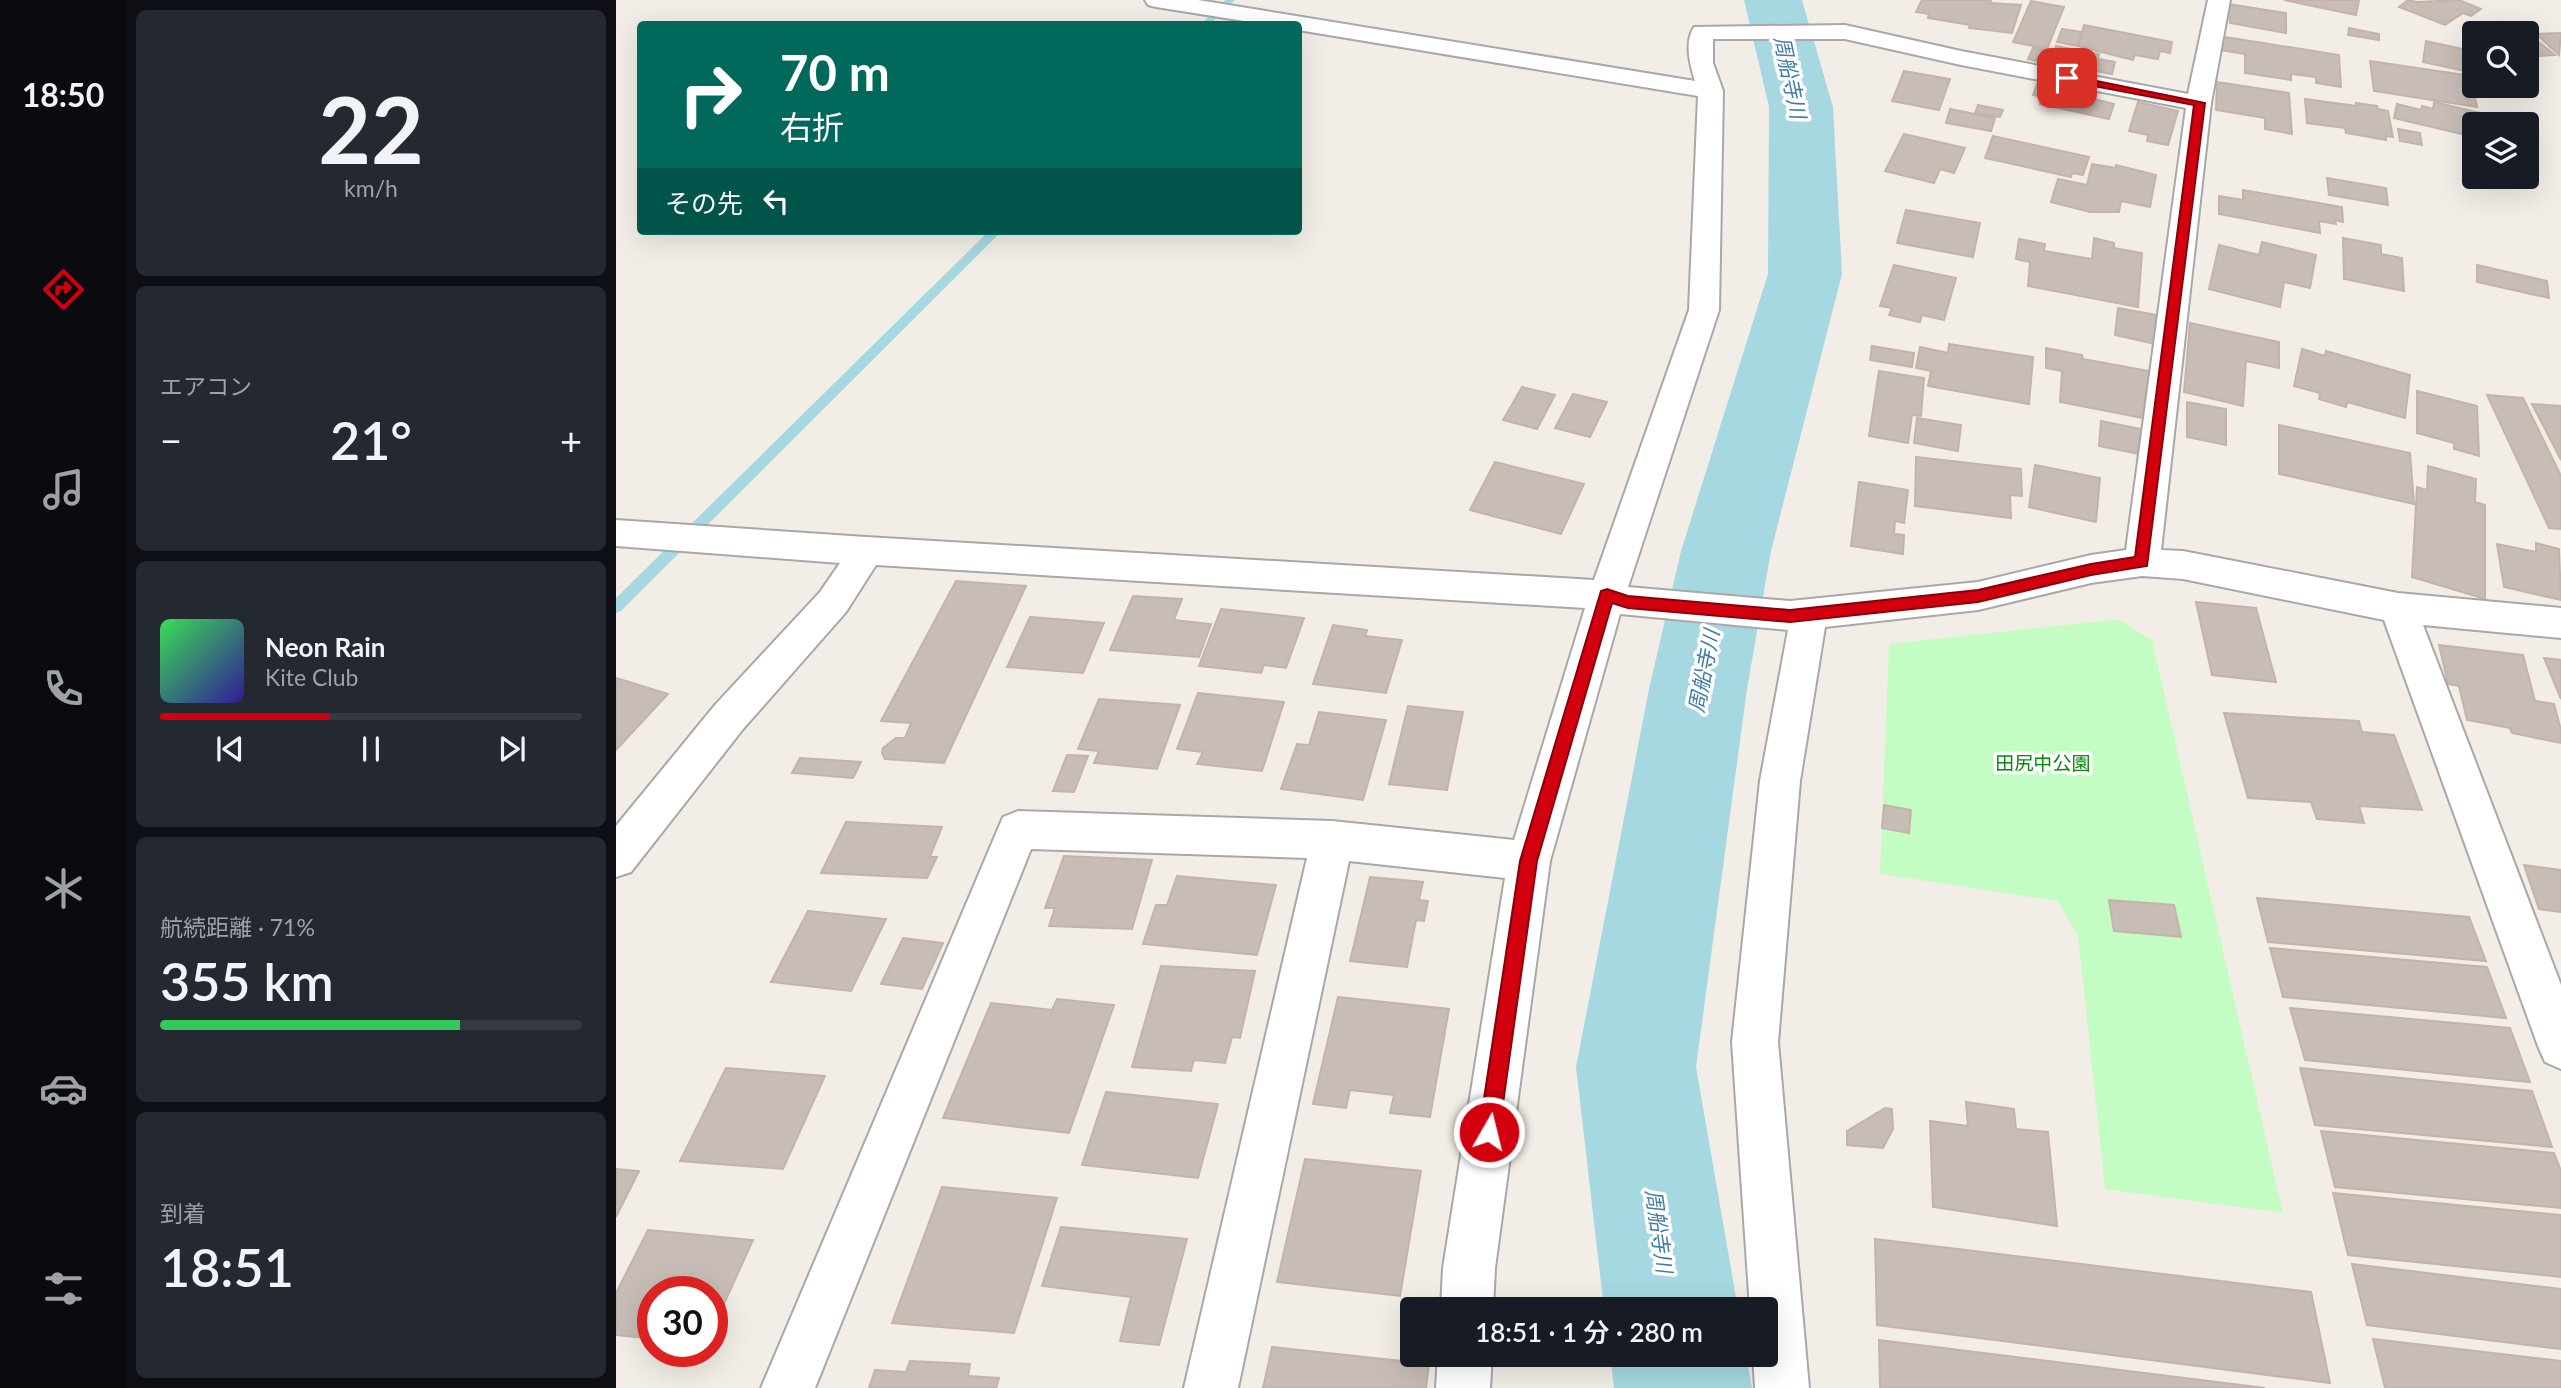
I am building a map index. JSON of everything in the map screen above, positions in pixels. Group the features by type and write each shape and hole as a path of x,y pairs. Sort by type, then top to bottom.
{"street":[{"path":"1156,0 1278,21"},
{"path":"2142,562 2212,1"},
{"path":"1302,25 1711,91"},
{"path":"1468,1297 1469,1268 1529,861 1617,598 1704,310 1711,91 1701,63 1702,32 1845,32 1961,58 2199,103"},
{"path":"621,539 733,540 866,551 1530,589 1799,615 1978,596 2091,569 2142,562 2183,565 2398,608 2561,623"},
{"path":"616,858 729,718 833,602 866,551"},
{"path":"2398,608 2561,1046"},
{"path":"1782,1388 1755,1042 1799,615"},
{"path":"788,1388 1018,830 1332,840 1529,861"},
{"path":"1211,1388 1332,840"},
{"path":"1463,1388 1464,1367"}],"green space":[{"name":"田尻中公園","path":"2118,619 2152,640 2283,1213 2105,1189 2078,935 2057,901 1880,874 1889,644"}],"building":[{"path":"1922,0 1991,0 1990,3 2021,5 2012,33 1969,28 1970,25 1928,18 1929,14 1916,12"},
{"path":"2284,0 2359,0 2356,15"},
{"path":"2408,0 2459,0 2481,9 2471,16 2463,13 2445,25 2399,7"},
{"path":"2031,1 2064,7 2047,49 2013,42"},
{"path":"2228,4 2286,13 2286,33 2230,23 2230,17 2227,16"},
{"path":"2084,25 2172,42 2170,53 2160,51 2158,59 2135,55 2133,60 2078,46"},
{"path":"2349,28 2379,34 2379,40 2348,35"},
{"path":"2062,29 2082,32 2078,46 2057,42"},
{"path":"2561,33 2559,55 2539,37 2539,34"},
{"path":"2219,36 2339,55 2341,87 2316,83 2316,77 2291,74 2291,80 2245,73 2245,54 2219,50"},
{"path":"2426,41 2462,49 2462,70 2423,62"},
{"path":"2539,42 2555,55 2539,56"},
{"path":"2056,46 2099,54 2094,76 2049,68"},
{"path":"2033,48 2050,52 2045,63 2028,59"},
{"path":"2099,59 2115,62 2112,74 2095,71"},
{"path":"2370,61 2462,75 2462,98 2475,98 2477,107 2374,91"},
{"path":"1904,71 1950,79 1939,110 1892,101"},
{"path":"2040,77 2098,89 2094,99 2114,104 2109,119 2040,104 2042,97 2033,95"},
{"path":"2217,82 2289,93 2292,134 2265,129 2265,118 2216,110"},
{"path":"2305,99 2377,106 2378,109 2388,111 2393,137 2386,136 2386,140 2346,133 2345,128 2307,123"},
{"path":"2138,102 2178,111 2168,145 2147,141 2148,135 2129,131"},
{"path":"2434,102 2476,112 2462,112 2462,134 2394,118 2397,104 2421,110 2422,106 2433,109"},
{"path":"1978,105 2003,110 2000,117 1975,113"},
{"path":"1950,109 1995,118 1991,131 1946,123"},
{"path":"2398,129 2420,133 2422,145 2400,141"},
{"path":"1904,134 1965,148 1954,173 1940,169 1934,183 1885,171"},
{"path":"1993,136 2089,157 2083,175 2072,173 2071,177 1985,158"},
{"path":"2092,164 2116,168 2116,165 2156,175 2150,207 2121,201 2119,212 2090,212 2051,202 2058,179 2087,185"},
{"path":"2327,178 2386,188 2388,205 2329,195"},
{"path":"2243,190 2342,207 2343,222 2335,220 2336,224 2319,221 2320,233 2219,214 2219,196 2243,200"},
{"path":"1906,210 1980,223 1973,257 1897,243"},
{"path":"2094,238 2114,243 2114,248 2142,253 2138,307 2028,286 2030,262 2016,259 2019,239 2045,244 2044,251 2092,259"},
{"path":"2343,238 2381,245 2381,254 2402,258 2404,291 2344,279"},
{"path":"2262,242 2316,255 2310,288 2284,282 2280,307 2209,289 2219,245 2259,255"},
{"path":"1894,265 1956,278 1944,320 1922,315 1920,322 1889,315 1892,308 1880,306"},
{"path":"2477,265 2547,281 2549,298 2477,282"},
{"path":"2118,308 2157,315 2155,344 2115,335"},
{"path":"2190,323 2279,342 2279,368 2246,361 2243,406 2184,392"},
{"path":"1949,344 2033,357 2029,404 1928,386 1931,371 1916,368 1920,347 1948,353"},
{"path":"1872,346 1914,353 1912,367 1870,360"},
{"path":"2046,348 2082,355 2083,359 2149,371 2148,419 2060,402 2062,371 2046,368"},
{"path":"2302,349 2325,356 2326,351 2410,375 2405,418 2347,402 2346,407 2319,399 2320,393 2294,386"},
{"path":"1879,371 1924,378 1921,416 1912,415 1908,443 1869,436"},
{"path":"1522,387 1555,395 1537,429 1503,420"},
{"path":"2417,391 2477,406 2479,456 2454,449 2454,443 2417,433"},
{"path":"1573,394 1607,402 1590,437 1555,428"},
{"path":"2487,395 2523,398 2561,476 2561,529 2549,528"},
{"path":"2187,402 2226,409 2226,445 2187,437"},
{"path":"2532,404 2561,406 2561,460"},
{"path":"1917,418 1961,425 1958,451 1914,443"},
{"path":"2101,421 2146,430 2144,455 2099,446"},
{"path":"2279,425 2410,453 2414,504 2279,474"},
{"path":"1916,457 2021,469 2022,496 2010,495 2011,518 1915,506"},
{"path":"1495,462 1584,484 1561,534 1470,510"},
{"path":"2035,465 2100,478 2096,522 2029,507"},
{"path":"2428,466 2476,479 2475,502 2485,505 2485,599 2412,577 2417,487 2427,490"},
{"path":"1859,482 1908,490 1904,523 1895,521 1894,534 1904,535 1903,554 1851,546"},
{"path":"2536,543 2559,549 2561,600 2504,587 2497,544 2536,552"},
{"path":"956,581 1026,586 944,763 885,759 883,748 896,738 905,738 911,723 881,721"},
{"path":"1133,596 1182,599 1174,620 1211,624 1199,657 1110,650"},
{"path":"2196,602 2256,608 2276,682 2212,675"},
{"path":"1221,609 1304,618 1286,668 1264,665 1261,673 1199,666"},
{"path":"1030,617 1104,623 1083,673 1007,667"},
{"path":"1333,625 1367,630 1365,636 1402,640 1386,693 1313,684"},
{"path":"2439,645 2523,655 2535,701 2554,704 2561,730 2561,743 2512,733 2510,728 2467,720 2459,686 2448,684"},
{"path":"2544,658 2561,660 2561,699"},
{"path":"616,678 668,694 616,750"},
{"path":"1198,693 1284,702 1262,771 1197,764 1203,752 1177,749"},
{"path":"1099,699 1180,705 1157,769 1094,763 1099,751 1078,749"},
{"path":"1408,706 1463,712 1447,790 1389,784"},
{"path":"1319,712 1386,720 1363,800 1281,789 1297,744 1309,745"},
{"path":"2224,713 2359,721 2362,732 2394,735 2422,810 2359,806 2364,823 2317,819 2311,802 2248,798"},
{"path":"1067,755 1088,756 1074,792 1053,791"},
{"path":"800,758 861,762 853,778 792,773"},
{"path":"1884,805 1911,810 1909,833 1882,828"},
{"path":"846,822 942,827 930,857 937,857 927,878 821,873"},
{"path":"1064,856 1152,860 1132,929 1049,926 1055,908 1045,908"},
{"path":"2524,865 2561,870 2561,912 2539,909"},
{"path":"1177,876 1276,885 1257,955 1143,944 1156,905 1167,905"},
{"path":"1370,877 1423,882 1419,900 1428,901 1424,921 1416,920 1407,967 1350,961"},
{"path":"2257,898 2469,917 2486,961 2268,942"},
{"path":"2109,900 2174,905 2181,937 2114,931"},
{"path":"808,911 886,919 851,991 771,982"},
{"path":"903,938 943,943 922,989 881,984"},
{"path":"2270,948 2487,967 2506,1018 2283,997"},
{"path":"1161,966 1255,971 1240,1038 1232,1037 1225,1063 1194,1060 1191,1071 1132,1067"},
{"path":"1338,997 1449,1009 1430,1117 1390,1113 1394,1095 1350,1090 1346,1108 1313,1104"},
{"path":"1057,999 1114,1005 1069,1133 943,1118 991,1003 1052,1010"},
{"path":"2290,1008 2510,1028 2530,1082 2305,1060"},
{"path":"726,1068 825,1076 783,1169 680,1161"},
{"path":"2300,1068 2532,1091 2552,1147 2315,1125"},
{"path":"1106,1092 1218,1104 1198,1178 1082,1165"},
{"path":"1966,1102 2014,1109 2016,1129 2048,1132 2057,1226 1933,1207 1930,1121 1968,1126"},
{"path":"1885,1108 1892,1109 1893,1129 1883,1148 1847,1145 1847,1131"},
{"path":"2321,1131 2554,1153 2561,1171 2561,1208 2335,1187"},
{"path":"1305,1159 1421,1171 1400,1296 1277,1282"},
{"path":"616,1169 639,1171 616,1217"},
{"path":"942,1187 1057,1198 1014,1333 892,1323"},
{"path":"2333,1193 2561,1215 2561,1277 2348,1255"},
{"path":"1061,1227 1187,1239 1159,1345 1120,1341 1131,1297 1042,1286"},
{"path":"648,1230 753,1240 728,1295 728,1276 637,1276 637,1337 616,1335 616,1293"},
{"path":"1875,1239 2311,1292 2330,1383 1877,1325"},
{"path":"2352,1264 2561,1289 2561,1349 2367,1325"},
{"path":"2373,1339 2561,1361 2561,1388 2385,1388"},
{"path":"1879,1340 2265,1388 1880,1388"},
{"path":"1272,1347 1400,1361 1400,1367 1429,1367 1426,1388 1263,1388"},
{"path":"910,1361 970,1364 968,1376 999,1378 996,1388 869,1388 875,1370 906,1372"}],"waterway":[{"path":"1208,21 1230,0"},
{"name":"周船寺川","path":"1669,1297 1636,1067 1698,689 1726,551 1805,274 1801,107 1773,0"},
{"path":"616,607 992,235"},
{"name":"周船寺川","path":"1680,1367 1683,1388"}],"route":[{"path":"1489,1132 1529,861 1607,595 1628,602 1790,616 1978,596 2091,569 2142,562 2199,103 2067,78"}]}
